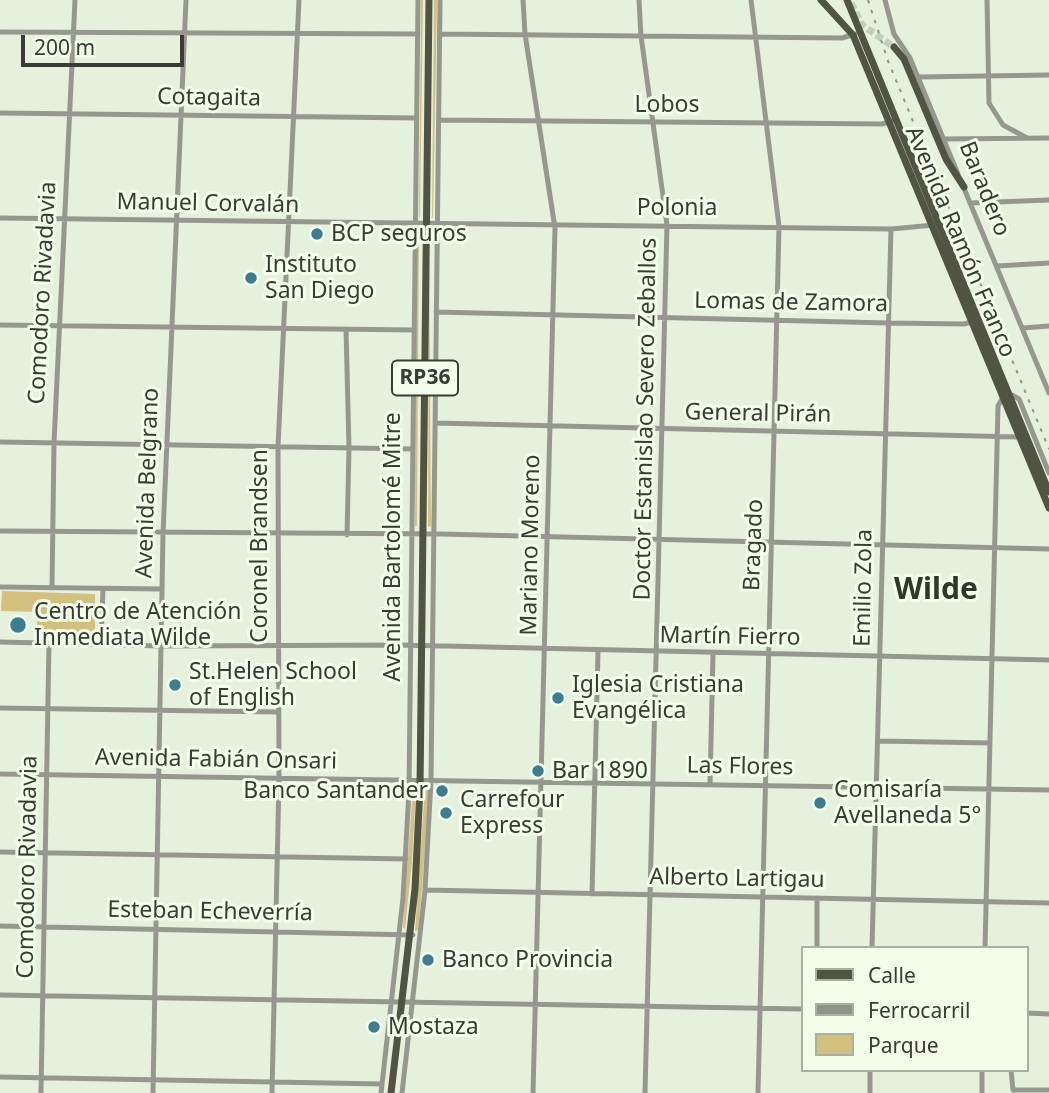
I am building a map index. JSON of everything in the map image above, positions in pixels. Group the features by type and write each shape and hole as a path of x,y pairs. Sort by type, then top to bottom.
{"main road":[{"name":"Avenida Bartolomé Mitre","path":"391,1093 409,935 421,780 429,0"},
{"name":"Avenida Ramón Franco","path":"821,0 856,34"},
{"name":"Avenida Ramón Franco","path":"847,0 856,34 1023,437 1049,508"},
{"path":"894,47 904,59 946,159 964,187"},
{"name":"Avenida Ramón Franco","path":"1023,437 1049,492"}],"street":[{"name":"Comodoro Rivadavia","path":"52,588 54,443 75,0"},
{"name":"Avenida Belgrano","path":"153,1093 163,534 186,0"},
{"name":"Coronel Brandsen","path":"272,1093 279,779 278,447 299,0"},
{"name":"Avenida Bartolomé Mitre","path":"381,1093 406,859 409,779 418,0"},
{"name":"Avenida Bartolomé Mitre","path":"402,1093 425,890 431,780 440,0"},
{"name":"Mariano Moreno","path":"523,0 525,34 555,224 550,537 533,1093"},
{"name":"Doctor Estanislao Severo Zeballos","path":"639,0 640,36 667,225 645,1093"},
{"name":"Bragado","path":"751,0 753,36 779,226 758,1093"},
{"name":"Baradero","path":"885,0 894,34 918,77 1049,393"},
{"path":"987,0 988,76 992,111 1009,131 1027,138"},
{"path":"0,32 418,34"},
{"path":"440,34 842,38 856,34"},
{"path":"918,77 1049,75"},
{"name":"Cotagaita","path":"0,113 417,118"},
{"name":"Lobos","path":"439,120 764,123 892,121"},
{"path":"1006,138 1009,131"},
{"path":"944,139 1049,138"},
{"path":"970,203 1049,200"},
{"name":"Manuel Corvalán","path":"0,218 415,223"},
{"name":"Polonia","path":"415,223 891,229 935,224"},
{"name":"Emilio Zola","path":"872,946 891,229"},
{"path":"997,266 1049,263"},
{"name":"Lomas de Zamora","path":"436,312 888,323 974,321"},
{"path":"0,325 414,330"},
{"path":"1023,328 1049,326"},
{"path":"346,329 349,448 347,535"},
{"path":"985,946 998,406 1006,396 1019,399 1049,473"},
{"name":"General Pirán","path":"435,423 1023,437"},
{"path":"1023,437 1036,443"},
{"path":"0,442 412,449"},
{"path":"0,531 434,534 1049,549"},
{"path":"0,587 162,589"},
{"path":"101,644 103,589"},
{"name":"Martín Fierro","path":"0,642 162,646 422,646 1049,660"},
{"name":"Comodoro Rivadavia","path":"41,1093 49,643"},
{"path":"592,894 598,652"},
{"path":"710,784 713,653"},
{"path":"0,708 278,712"},
{"path":"878,741 990,743"},
{"name":"Avenida Fabián Onsari","path":"0,774 431,780"},
{"name":"Las Flores","path":"431,780 1049,790"},
{"path":"0,852 406,859"},
{"name":"Alberto Lartigau","path":"425,890 1049,903"},
{"path":"817,898 817,946"},
{"name":"Esteban Echeverría","path":"0,926 399,933 420,936"},
{"path":"0,995 800,1009"},
{"path":"1028,1013 1049,1014"},
{"path":"870,1072 870,1093"},
{"path":"982,1072 982,1093"},
{"path":"1011,1072 1013,1090 1049,1090"},
{"path":"0,1077 382,1084"}],"green space":[{"path":"423,0 420,218 419,217"},
{"path":"434,0 437,0 433,218 432,217"},
{"path":"416,232 419,232 415,526"},
{"path":"429,233 431,526 428,527"},
{"path":"2,591 95,594 95,639 37,638 37,612 1,611"},
{"path":"413,787 416,787 412,862 405,929 403,928"},
{"path":"425,787 429,787 422,889 418,930 415,931"}],"tunnel":[{"path":"851,3 862,25 894,47"}],"railway":[{"path":"868,0 888,61 1049,449"}],"place":[{"name":"BCP seguros","path":"317,234"},
{"name":"Instituto San Diego","path":"251,278"},
{"name":"Centro de Atención Inmediata Wilde","path":"18,625"},
{"name":"St.Helen School of English","path":"175,685"},
{"name":"Iglesia Cristiana Evangélica","path":"558,698"},
{"name":"Bar 1890","path":"538,771"},
{"name":"Banco Santander","path":"442,791"},
{"name":"Comisaría Avellaneda 5°","path":"820,803"},
{"name":"Carrefour Express","path":"446,813"},
{"name":"Banco Provincia","path":"428,960"},
{"name":"Mostaza","path":"374,1027"}],"district":[{"name":"Wilde","path":"936,590"}]}
